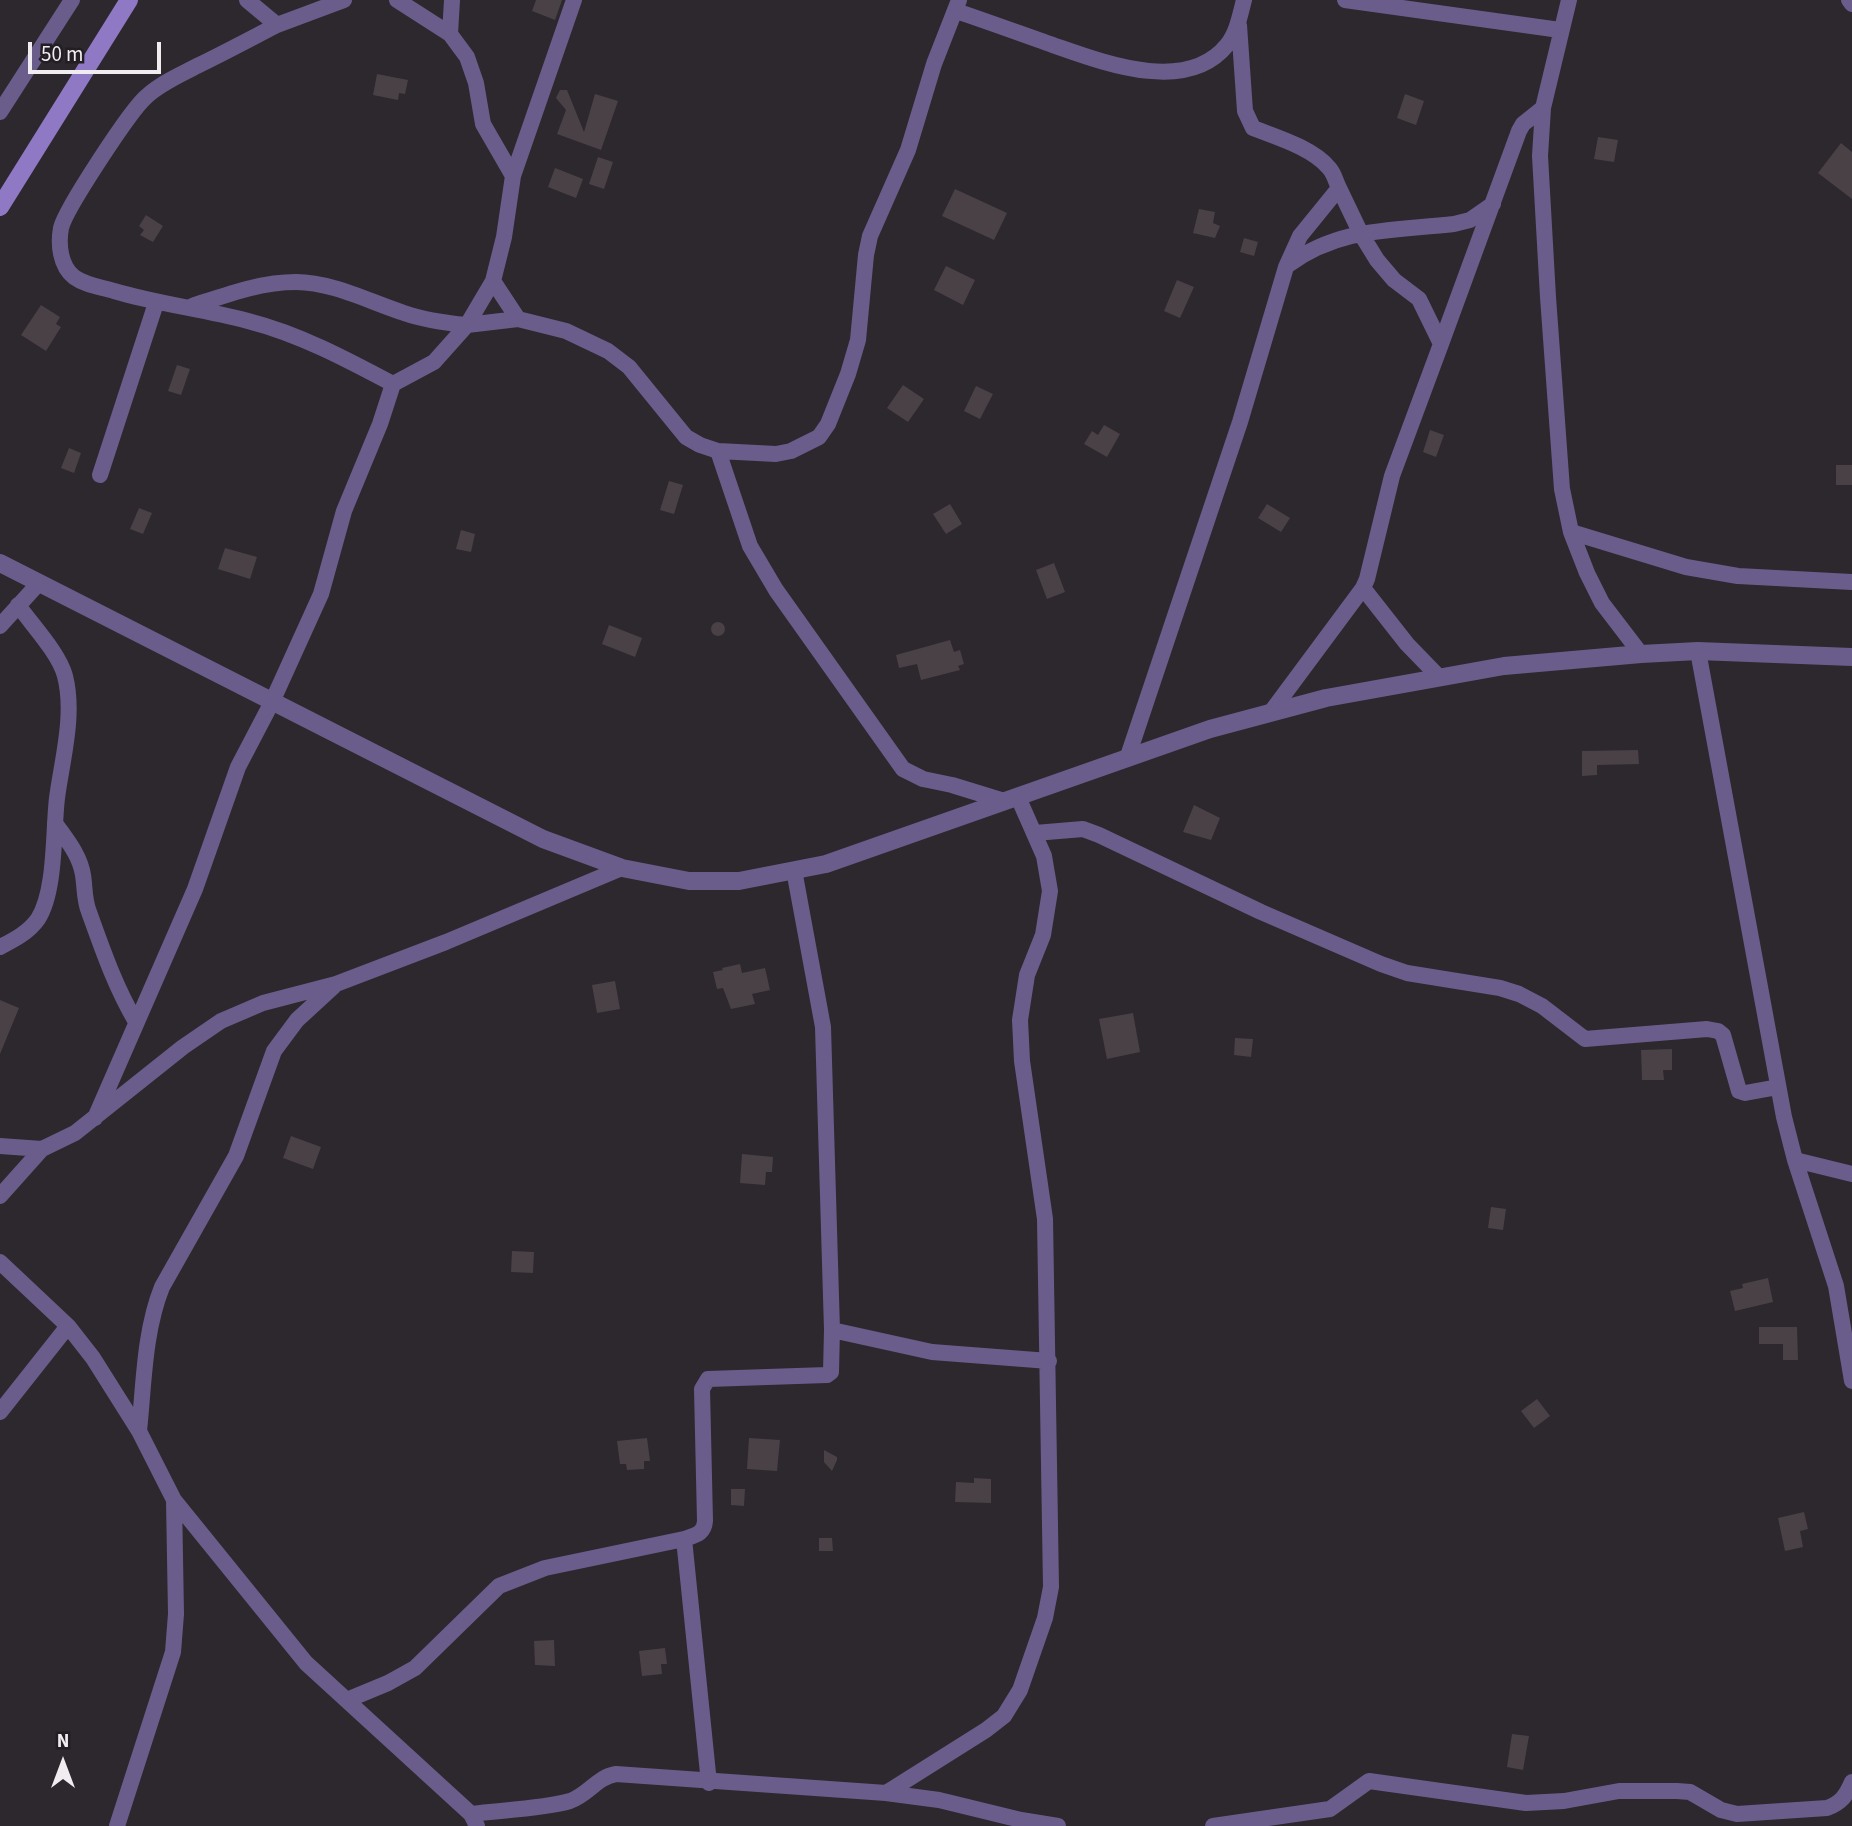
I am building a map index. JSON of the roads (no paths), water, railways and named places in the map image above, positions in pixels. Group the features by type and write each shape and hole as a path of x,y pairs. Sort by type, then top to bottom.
{"main road":[{"path":"0,207 129,0"}],"street":[{"path":"0,112 72,0"},
{"path":"247,0 277,25"},
{"path":"344,0 277,25 147,95 132,111 64,218 60,240 61,254 65,267 72,276 84,282 156,303 190,307 250,322 293,336 334,353 393,384"},
{"path":"397,0 450,34 467,57 476,83 483,124 513,176"},
{"path":"450,34 452,0"},
{"path":"95,1118 195,889 238,767 272,702 321,594 344,511 380,425 393,384 434,362 467,325 493,281 504,237 513,176 574,0"},
{"path":"190,307 243,290 299,282 329,287 420,318 467,325 518,319 566,331 608,351 629,367 686,436 700,445 718,451 776,454 791,451 819,437 828,424 848,374 858,340 870,236 908,150 934,64 958,5 1110,65 1147,71 1179,70 1205,63 1228,45 1239,22 1244,0"},
{"path":"1345,0 1560,30"},
{"path":"1569,0 1543,108 1541,179 1562,489 1571,532 1587,573 1602,603 1641,654"},
{"path":"1239,22 1245,111 1253,128 1294,144 1330,168 1361,234 1385,270 1419,299 1441,344"},
{"path":"1271,712 1363,588 1370,570 1392,476 1519,131 1543,108"},
{"path":"1128,756 1240,422 1286,267 1300,236 1339,188"},
{"path":"1286,267 1306,252 1325,243 1361,234 1454,224 1470,220 1494,202"},
{"path":"493,281 518,319"},
{"path":"100,475 156,303"},
{"path":"718,451 750,546 776,590 902,769 923,779 1011,799 1035,834 1044,856 1050,891 1043,935 1027,975 1020,1020 1022,1061 1045,1219 1051,1587 1045,1619 1020,1690 1004,1716 886,1793"},
{"path":"1571,532 1686,567 1738,576 1852,582"},
{"path":"0,563 543,839 622,868 690,881 739,881 826,864 1128,756 1326,698 1504,666 1641,654 1698,651 1852,657"},
{"path":"0,626 39,583"},
{"path":"1363,588 1407,644 1439,677"},
{"path":"0,947 18,938 38,918 47,895 66,740 67,688 61,664 18,605"},
{"path":"1698,651 1779,1087 1795,1160 1836,1286 1852,1381"},
{"path":"55,822 80,863 88,911 117,988 136,1022"},
{"path":"1035,834 1083,829 1261,912 1381,964 1407,973 1500,988 1520,994 1542,1006 1585,1039 1707,1029 1718,1031 1723,1035 1739,1091 1745,1093 1779,1087"},
{"path":"0,1196 42,1149 75,1133 183,1047 221,1021 263,1003 336,984 446,942 622,868"},
{"path":"347,1700 388,1684 415,1668 499,1586 545,1568 684,1539 701,1533 705,1528 702,1389 705,1381 710,1378 827,1375 832,1368 823,1027 794,870"},
{"path":"139,1432 150,1335 155,1304 162,1287 236,1156 274,1051 297,1020 336,984"},
{"path":"0,1146 42,1149"},
{"path":"1795,1160 1852,1174"},
{"path":"0,1262 68,1326 93,1358 139,1432 174,1500 306,1663 474,1820 566,1802 585,1793 607,1776 617,1774 709,1783 886,1793 939,1800 1058,1826"},
{"path":"0,1412 68,1326"},
{"path":"832,1330 932,1352 1049,1361"},
{"path":"117,1826 173,1652 176,1614 174,1500"},
{"path":"684,1539 709,1783"},
{"path":"1213,1826 1330,1809 1369,1781 1526,1803 1564,1801 1619,1791 1690,1792 1721,1810 1737,1814 1826,1808 1838,1804 1852,1782"}]}
